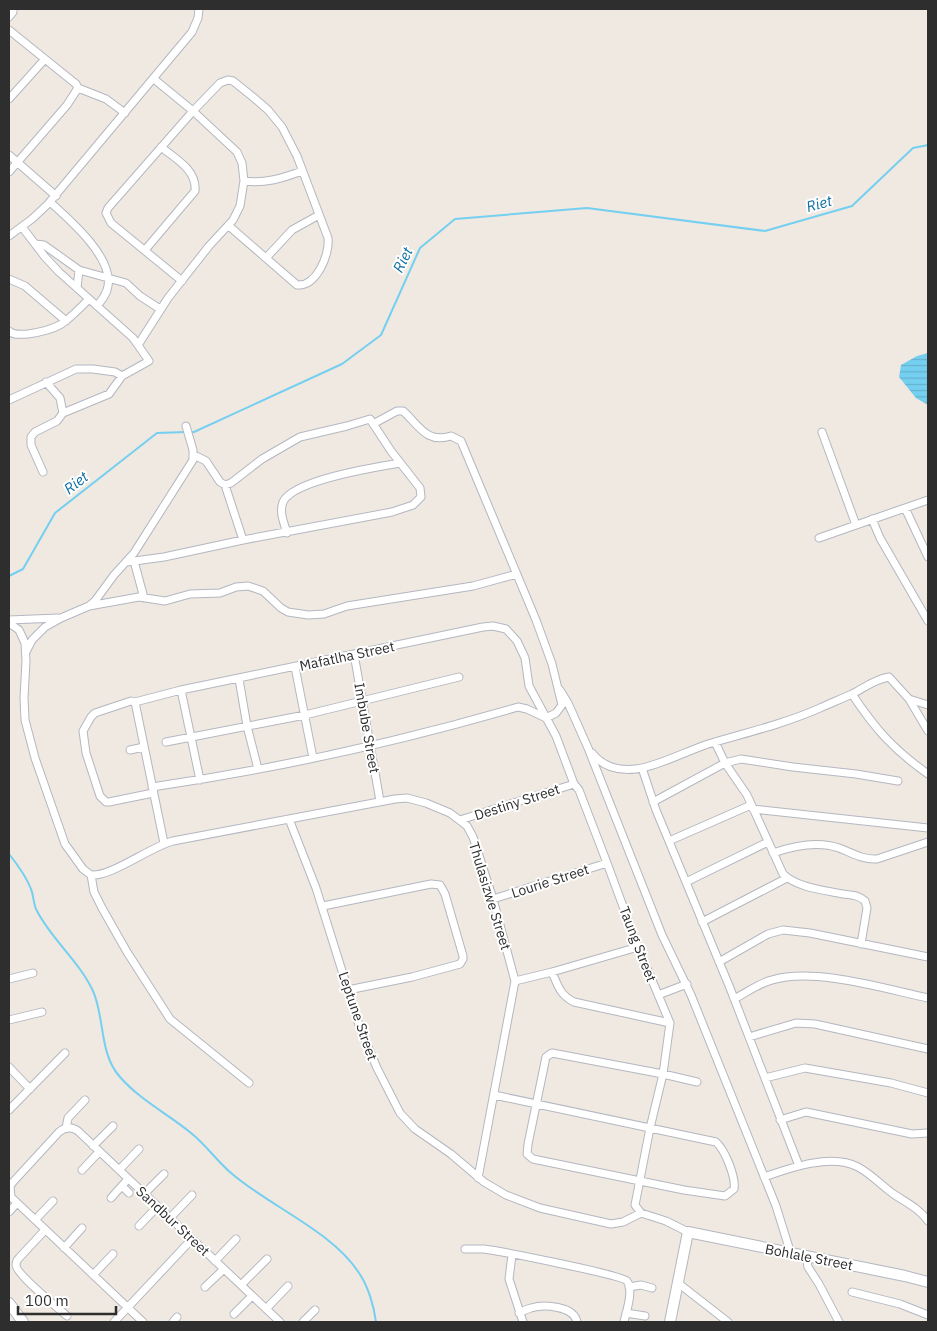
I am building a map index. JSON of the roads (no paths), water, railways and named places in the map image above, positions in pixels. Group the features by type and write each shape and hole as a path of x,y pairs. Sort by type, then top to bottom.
{"street":[{"path":"9,17 13,9"},
{"path":"9,236 22,227 56,196 154,79 192,32 198,18 199,9"},
{"path":"9,30 76,84 78,88 106,99 125,113"},
{"path":"9,99 45,59"},
{"path":"138,345 160,310 182,281 209,246 236,216 240,206 244,181 242,163 237,152 193,111 154,79"},
{"path":"182,281 109,221 106,213 108,208 193,111 220,83 226,80 233,81 254,97 276,120 292,146 328,238 327,252 322,267 308,283 300,286 293,283 229,226"},
{"path":"9,172 67,105 78,88"},
{"path":"144,250 193,195 196,189 191,173 161,147"},
{"path":"9,155 56,196"},
{"path":"244,181 276,180 302,171"},
{"path":"50,202 98,251 104,263 108,278 106,293 97,306"},
{"path":"266,258 292,230 320,215"},
{"path":"22,227 45,257 138,345 149,361 122,376 109,394 63,413 57,421 35,432 31,437 31,445 43,472"},
{"path":"35,244 44,244 79,270 126,284 160,310"},
{"path":"77,288 79,270"},
{"path":"9,279 25,286 66,322"},
{"path":"9,331 16,335 55,329 66,322 90,299"},
{"path":"9,400 81,368 115,372 122,376"},
{"path":"46,382 60,398 63,413"},
{"path":"152,790 285,764 443,729 518,707 546,718 560,710 562,705 559,689 539,629 467,454 459,439 452,436 438,439 432,437 417,426 403,411 397,411 374,424"},
{"path":"130,561 164,557 392,512 418,502 422,494 420,488 400,463 374,424 368,419 348,426 300,437 270,454 225,486"},
{"path":"89,606 95,601 114,575 130,561 188,470 194,455 186,426"},
{"path":"822,432 856,525"},
{"path":"194,455 206,461 220,482 225,486 243,540"},
{"path":"287,532 282,508 284,499 292,492 331,477 400,463"},
{"path":"819,538 928,500"},
{"path":"905,508 928,557"},
{"path":"872,519 880,538 928,621"},
{"path":"130,561 144,598"},
{"path":"26,652 32,640 40,631 61,618 89,606 129,598 165,601 190,594 220,592 236,587 248,586 263,591 288,612 308,615 324,614 347,606 473,586 517,574"},
{"path":"9,622 61,618"},
{"path":"9,622 19,630 25,643 25,720 32,749 65,844 83,870 91,875 94,892 102,908 132,960 170,1019 249,1083"},
{"name":"Mafatlha Street","path":"152,790 113,802 106,802 98,792 84,743 83,731 95,713 126,703 182,690 483,627 500,626 511,633 522,649 529,686 546,718"},
{"name":"Imbube Street","path":"354,654 380,801"},
{"path":"295,667 313,758"},
{"path":"166,742 305,715 459,677"},
{"path":"588,748 602,764 609,767 642,768 715,742 749,733 816,710 852,694 881,678 889,677 909,699 928,731"},
{"path":"239,679 258,769"},
{"path":"559,689 568,703 588,748 662,935 686,984 776,1206 791,1254"},
{"path":"182,690 200,780"},
{"path":"852,694 871,723 889,742 928,774"},
{"path":"909,699 928,705"},
{"path":"135,702 164,843"},
{"name":"Taung Street","path":"546,718 556,736 574,784 579,790 638,948 670,1023"},
{"path":"715,742 725,763 742,786 779,867 787,878 805,886 856,896 865,901 867,908 861,944"},
{"path":"130,750 144,748"},
{"path":"653,802 725,763 741,758 898,781"},
{"path":"642,768 653,802 734,999 799,1166"},
{"name":"Destiny Street","path":"460,820 574,784"},
{"name":"Thulasizwe Street","path":"91,875 105,873 164,843 380,801 407,798 450,813 460,820 467,826 473,837 493,899 515,981 478,1178"},
{"path":"669,841 752,807 928,828"},
{"name":"Leptune Street","path":"289,819 323,906 363,1036 400,1113 415,1129 451,1154 478,1178 521,1202 604,1223 617,1224 641,1213"},
{"path":"686,882 768,842"},
{"path":"773,853 806,846 823,845 837,848 868,860 928,842"},
{"name":"Lourie Street","path":"493,899 607,863"},
{"path":"702,922 787,878"},
{"path":"323,906 431,884 440,885 445,894 464,960 460,964 456,967 348,990"},
{"path":"719,962 768,934 784,930 810,933 928,957"},
{"path":"515,981 638,948"},
{"path":"552,972 560,992 567,999 670,1023 663,1074 635,1205 641,1213 666,1221 688,1232 670,1322"},
{"path":"9,979 33,973"},
{"path":"734,999 770,980 788,976 829,978 928,998"},
{"path":"658,995 686,984"},
{"path":"9,1020 42,1012"},
{"path":"749,1037 796,1023 815,1024 928,1049"},
{"path":"9,1110 65,1054"},
{"path":"494,1095 536,1104 716,1142 725,1154 734,1186 729,1194 722,1197 530,1158 527,1149 536,1104 546,1057 552,1054 697,1082"},
{"path":"9,1067 30,1089"},
{"path":"764,1078 805,1068 928,1093"},
{"path":"85,1100 68,1118 65,1128 57,1134 9,1187 11,1197 143,1322"},
{"path":"780,1120 806,1112 912,1134 928,1133"},
{"path":"93,1146 113,1126"},
{"name":"Sandbur Street","path":"65,1128 75,1129 280,1322"},
{"path":"119,1170 139,1149"},
{"path":"82,1170 99,1152"},
{"path":"764,1177 799,1166 844,1162 857,1166 922,1213 928,1221"},
{"path":"144,1194 164,1174"},
{"path":"111,1198 128,1179"},
{"path":"122,1186 129,1193"},
{"path":"170,1218 192,1195"},
{"path":"34,1220 53,1201"},
{"path":"9,1212 17,1203"},
{"path":"139,1226 157,1206"},
{"path":"64,1248 82,1228"},
{"path":"45,1230 19,1258 16,1262 16,1267 67,1316"},
{"name":"Bohlale Street","path":"688,1232 928,1282"},
{"path":"114,1322 192,1239"},
{"path":"215,1261 236,1239"},
{"path":"465,1248 485,1249 624,1278 628,1282 629,1287 624,1322"},
{"path":"93,1275 113,1254"},
{"path":"512,1255 509,1279 523,1322"},
{"path":"806,1256 808,1267 820,1284 840,1322"},
{"path":"241,1285 267,1259"},
{"path":"205,1287 224,1269"},
{"path":"678,1283 728,1322"},
{"path":"266,1310 288,1286"},
{"path":"629,1287 641,1286 652,1288"},
{"path":"852,1292 900,1304 928,1315 921,1322"},
{"path":"234,1314 252,1296"},
{"path":"9,1303 23,1322"},
{"path":"519,1313 530,1308 548,1306 569,1311 575,1315 577,1322"},
{"path":"303,1322 315,1310"},
{"path":"626,1313 645,1316"}],"water":[{"path":"928,353 928,405 916,398 899,377 901,365 917,356"}],"waterway":[{"name":"Riet","path":"191,432 342,364 381,335 420,248 455,219 587,208 765,231 852,206 913,148 928,145"},
{"name":"Riet","path":"9,576 23,569 55,513 157,433 186,432"},
{"path":"9,854 27,879 36,908 43,922 80,970 93,991 97,1002 105,1047 113,1068 120,1077 136,1093 182,1126 246,1185 333,1244 359,1273 368,1290 376,1322"}]}
